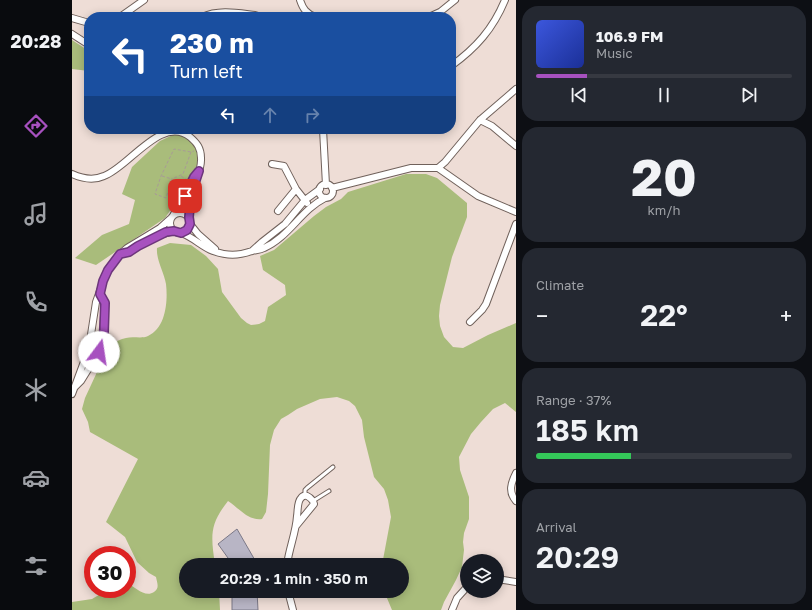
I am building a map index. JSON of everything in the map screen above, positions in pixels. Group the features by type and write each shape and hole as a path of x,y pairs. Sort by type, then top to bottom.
{"street":[{"path":"127,12 144,0"},
{"path":"300,0 307,12"},
{"path":"440,12 455,0"},
{"path":"456,62 471,50 486,33 496,20 505,0"},
{"path":"72,18 84,22"},
{"path":"72,34 84,42"},
{"path":"438,168 445,162 480,120 516,89"},
{"path":"480,120 492,126 516,146"},
{"path":"72,174 87,179 104,176 114,171 155,137 165,134"},
{"path":"184,134 188,135 200,149 201,165 191,195 189,217 190,224 198,234 219,252"},
{"path":"323,134 326,185"},
{"path":"272,164 284,166 296,189 310,207"},
{"path":"326,185 332,188 411,168 438,168 478,196 516,212"},
{"path":"199,171 180,206 172,217 170,226 210,250 235,255 263,249 293,225 310,207 325,198 329,198 332,195 332,188"},
{"path":"252,251 284,224 305,200 322,186 326,185"},
{"path":"278,211 296,189"},
{"path":"320,189 320,195 325,198"},
{"path":"73,391 90,341 96,302 108,270 120,254 177,213 183,213 189,217"},
{"path":"120,254 129,252 157,236 187,230 190,224"},
{"path":"470,322 486,304 516,224"},
{"path":"272,234 272,238 276,240"},
{"path":"73,391 82,381 99,352 104,332 105,303 100,294"},
{"path":"90,341 101,344"},
{"path":"516,473 510,486 513,498 516,501"},
{"path":"288,558 296,526 298,502 301,497 305,496 311,498 313,501 312,508 296,526"},
{"path":"504,580 516,582"},
{"path":"452,610 460,595"},
{"path":"290,598 293,610"}],"lane":[{"path":"305,496 305,490 307,488 334,467"},
{"path":"313,501 329,491"}],"path":[{"path":"172,179 166,198 155,194 161,176 174,149 191,152 200,149"},
{"path":"161,176 172,179 183,174 191,152"},
{"path":"180,176 192,182"}],"green space":[{"path":"72,40 84,48 84,70 72,69"},
{"path":"175,134 185,136 195,144 199,152 199,161 185,189 165,218 96,265 75,258 102,235 129,224 135,200 122,194 132,167 160,141"},
{"path":"406,174 426,174 437,178 467,203 467,217 452,257 440,305 440,326 444,337 453,347 463,348 516,323 516,412 505,403 493,409 471,434 459,457 460,470 469,497 469,519 464,533 464,554 460,554 460,571 441,610 392,610 387,598 409,598 409,558 383,558 391,517 388,500 384,489 374,477 364,437 362,420 355,406 349,401 337,397 320,399 297,409 281,419 274,430 270,445 266,512 262,519 248,516 228,501 214,524 212,538 214,558 179,558 179,598 219,598 220,610 72,610 72,602 94,598 136,598 136,589 144,593 151,594 158,587 156,577 137,562 136,546 129,546 125,537 106,522 138,459 90,432 88,422 82,409 85,398 109,344 126,338 148,336 159,327 162,321 166,306 167,291 157,248 170,243 191,245 206,256 218,269 222,292 241,318 251,325 259,324 265,321 268,307 286,295 285,285 263,270 260,256 274,250 314,216 326,207 341,199 348,192"}],"building":[{"path":"237,529 254,558 228,558 218,544"},
{"path":"232,598 257,598 258,610 232,610"}],"route":[{"path":"99,352 104,332 105,303 100,294 103,281 108,270 120,254 129,252 166,232 174,231 181,233 187,230 190,224 189,217 191,195 199,171 194,177 185,196"}]}
